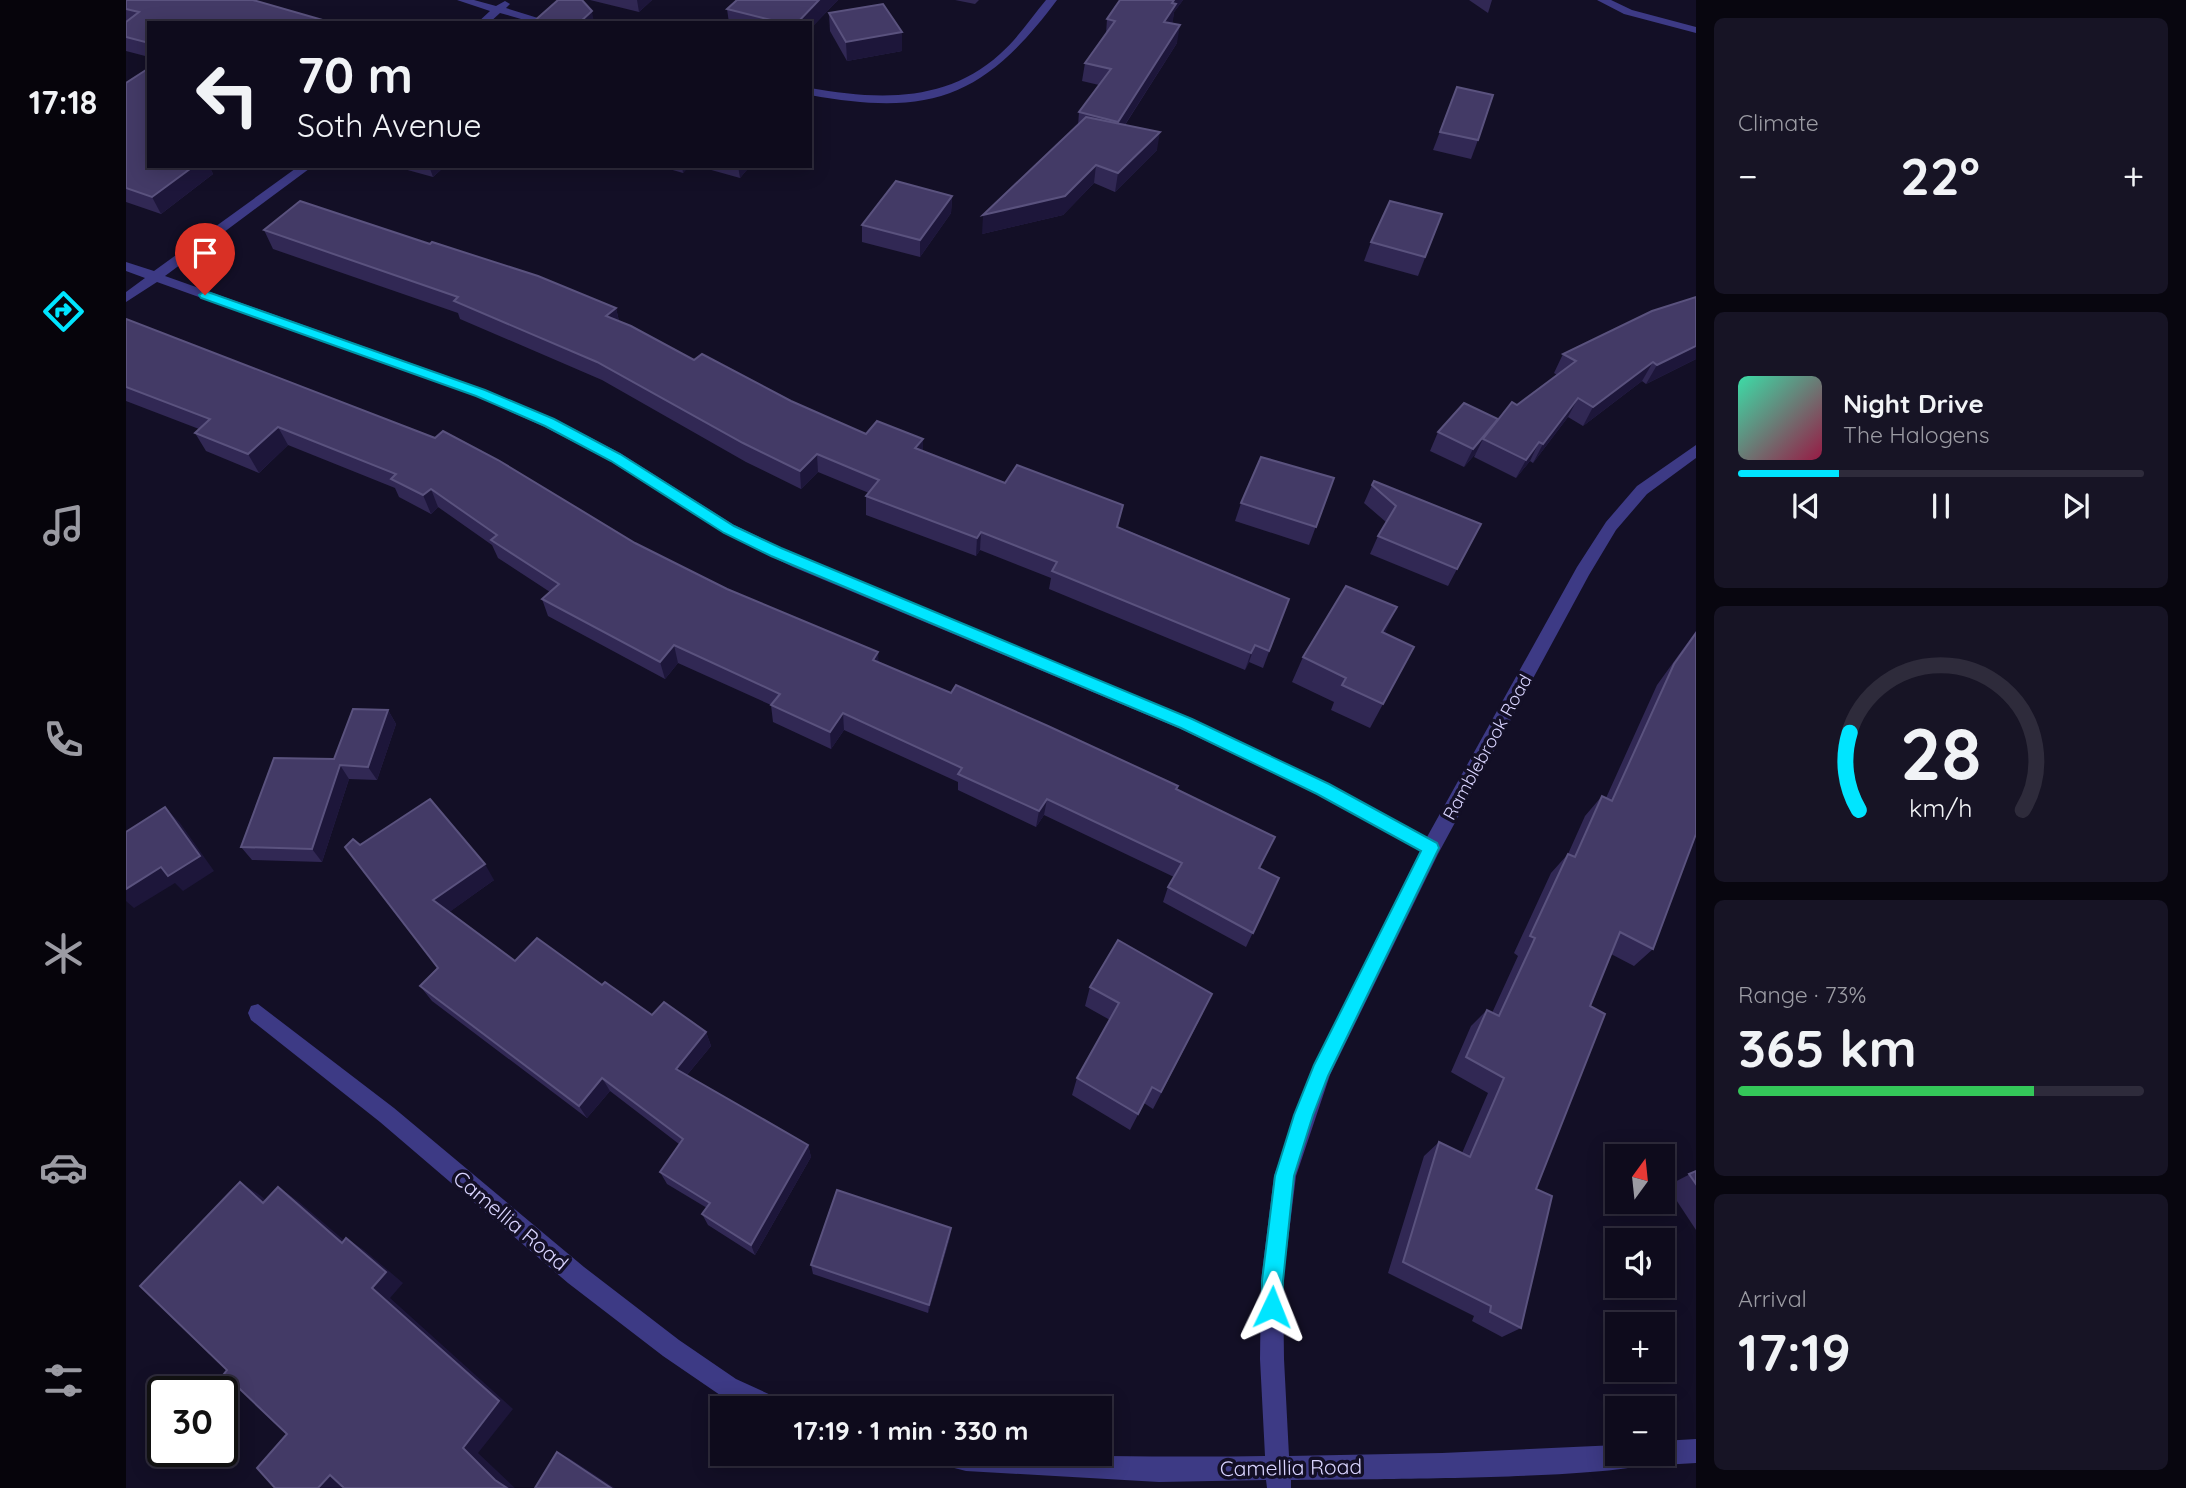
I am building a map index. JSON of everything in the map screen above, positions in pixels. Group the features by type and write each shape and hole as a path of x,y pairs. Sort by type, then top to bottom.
{"street":[{"path":"462,0 542,21"},
{"path":"484,21 510,0"},
{"path":"812,91 899,101 948,91 976,78 1004,56 1052,0"},
{"path":"1602,0 1628,12 1696,30"},
{"path":"126,298 304,168"},
{"path":"126,267 481,393 550,423 615,457 741,535 799,563 1187,724 1323,789 1431,848"},
{"name":"Ramblebrook Road","path":"1278,1477 1272,1359 1272,1281 1285,1176 1321,1072 1431,848 1583,571 1611,526 1642,490 1696,450"},
{"name":"Camellia Road","path":"258,1013 387,1115 576,1275 671,1348 728,1387 748,1396"},
{"path":"1675,1452 1696,1451"},
{"name":"Camellia Road","path":"1071,1466 1278,1477 1455,1464 1605,1458"}],"building":[{"path":"253,0 326,21 147,21 147,42 126,37 126,22 139,12 126,9 126,1"},
{"path":"558,0 582,0 592,11 581,21 534,21"},
{"path":"737,0 819,0 799,21 775,21 727,9"},
{"path":"1120,0 1174,0 1172,3 1176,4 1164,22 1180,25 1118,122 1079,112 1111,69 1085,63 1115,21 1107,19"},
{"path":"883,4 902,32 846,42 829,13"},
{"path":"147,69 147,168 191,168 152,197 126,188 126,83"},
{"path":"1457,87 1493,95 1478,140 1440,132"},
{"path":"1086,117 1160,132 1118,173 1096,165 1065,196 983,215"},
{"path":"896,181 952,196 920,240 862,225"},
{"path":"300,201 538,276 616,308 606,316 631,326 694,360 702,354 791,401 866,434 877,421 923,439 915,448 1005,483 1017,465 1123,505 1117,527 1289,599 1269,651 1255,645 1251,653 1052,571 1057,562 981,532 977,538 866,496 879,480 817,454 800,471 743,443 597,362 454,301 458,297 264,230"},
{"path":"1390,201 1442,214 1425,257 1371,242"},
{"path":"1696,297 1696,346 1657,365 1653,362 1593,407 1578,398 1543,444 1539,442 1526,460 1483,439 1512,402 1517,405 1576,361 1563,354 1652,311"},
{"path":"126,319 435,438 443,431 498,460 635,543 727,589 878,652 873,660 951,693 956,685 1048,726 1178,786 1176,789 1275,837 1259,868 1279,878 1253,933 1168,887 1182,863 1047,799 1039,811 958,774 962,768 843,713 830,732 771,705 780,694 674,645 660,662 542,599 559,584 491,540 497,535 431,489 423,495 391,479 396,474 278,427 248,454 195,433 210,419 126,387"},
{"path":"1464,403 1498,419 1473,449 1438,432"},
{"path":"1261,457 1334,478 1316,527 1241,503"},
{"path":"1374,481 1481,524 1457,569 1378,536 1396,506 1372,485"},
{"path":"1346,586 1397,607 1382,632 1414,647 1383,704 1342,685 1346,678 1303,657"},
{"path":"1696,633 1696,834 1653,949 1620,932 1590,1006 1605,1014 1536,1189 1552,1196 1521,1328 1490,1312 1491,1306 1403,1262 1439,1142 1470,1157 1504,1078 1466,1057 1487,1010 1499,1016 1535,938 1530,936 1568,854 1575,857 1602,796 1612,801 1674,664"},
{"path":"353,709 388,710 368,767 340,765 312,849 241,847 274,758 334,759"},
{"path":"430,799 485,864 433,900 515,961 537,938 602,985 605,982 652,1015 664,1002 706,1032 676,1069 808,1145 751,1245 702,1214 710,1203 660,1172 683,1139 602,1078 579,1106 420,986 438,968 345,847 353,839 360,845"},
{"path":"165,807 200,856 168,876 161,867 126,889 126,832"},
{"path":"1118,940 1212,994 1161,1092 1152,1087 1138,1114 1077,1078 1119,1003 1090,987"},
{"path":"1696,1171 1696,1184 1689,1174"},
{"path":"240,1182 263,1203 278,1187 342,1243 346,1238 386,1272 372,1288 499,1401 463,1448 495,1480 507,1488 344,1488 330,1475 318,1488 275,1488 257,1468 287,1434 238,1387 238,1376 226,1376 224,1374 227,1370 140,1286"},
{"path":"837,1190 951,1228 929,1305 811,1265"},
{"path":"557,1452 611,1488 535,1488"}],"route":[{"path":"205,295 481,393 550,423 615,457 729,529 776,552 1187,724 1323,789 1431,848 1321,1072 1304,1115 1285,1176 1272,1281 1272,1307"}]}
